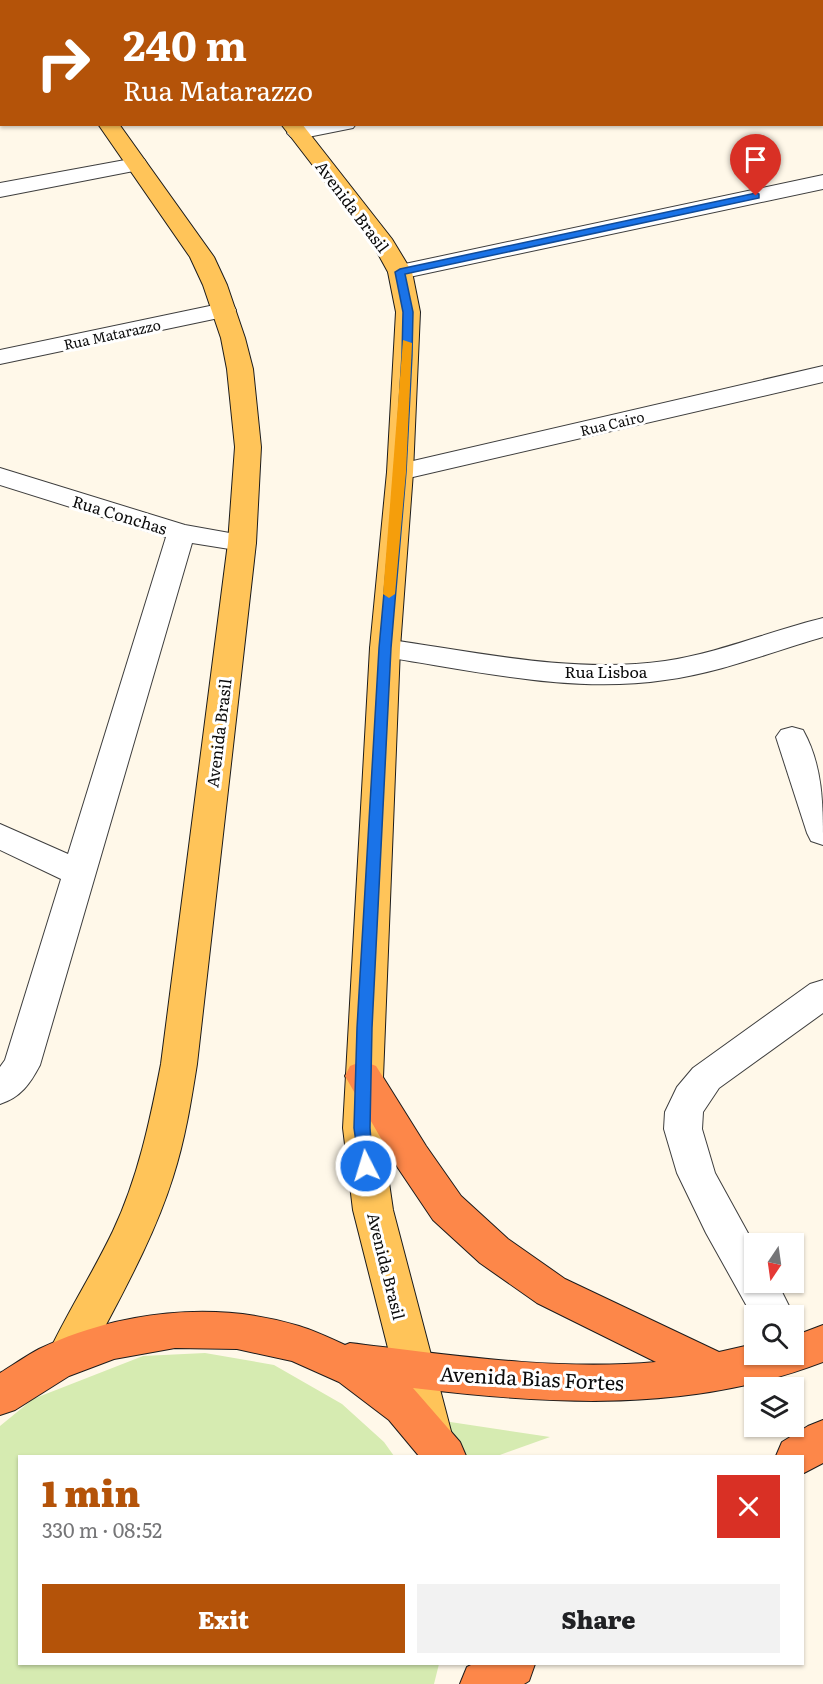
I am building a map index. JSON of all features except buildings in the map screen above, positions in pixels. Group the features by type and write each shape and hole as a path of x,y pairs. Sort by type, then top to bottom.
{"highway":[{"path":"363,1076 412,1157 447,1208 494,1251 551,1291 718,1372"},
{"path":"0,1396 17,1383 68,1356 123,1337 191,1328 236,1329 280,1338 342,1361 375,1382 405,1407 438,1446"},
{"name":"Avenida Bias Fortes","path":"342,1361 528,1381 622,1383 718,1372 745,1365"},
{"path":"799,1455 823,1440"},
{"path":"482,1684 484,1665"},
{"path":"482,1684 510,1665"}],"main road":[{"name":"Avenida Brasil","path":"68,1356 132,1233 154,1177 169,1122 179,1064 242,543 248,447 246,403 233,338 202,257 109,126"},
{"name":"Avenida Brasil","path":"294,129 381,239 400,272 408,312 400,472 385,648 362,1128 373,1210 413,1370 438,1446"}],"street":[{"path":"294,129 325,126"},
{"path":"0,190 136,164"},
{"path":"400,272 823,182"},
{"name":"Rua Matarazzo","path":"0,357 224,310"},
{"name":"Rua Cairo","path":"400,472 823,374"},
{"name":"Rua Conchas","path":"0,476 181,533 242,543"},
{"path":"11,1077 78,873 181,533"},
{"name":"Rua Lisboa","path":"385,648 552,670 599,674 644,673 688,666 823,627"},
{"path":"792,737 823,833"},
{"path":"0,837 78,873"},
{"path":"744,1261 690,1163 682,1137 683,1114 690,1095 706,1078 823,994"}],"green space":[{"path":"205,1353 274,1365 342,1404 384,1442 393,1455 18,1455 18,1665 439,1665 434,1684 0,1684 0,1426 33,1399 143,1356"},
{"path":"437,1420 550,1437 500,1455 458,1455"}],"slow traffic":[{"path":"389,594 400,472 407,343"}],"route":[{"path":"366,1166 362,1128 365,1028 385,648 407,355 408,312 400,272 756,196"}]}
